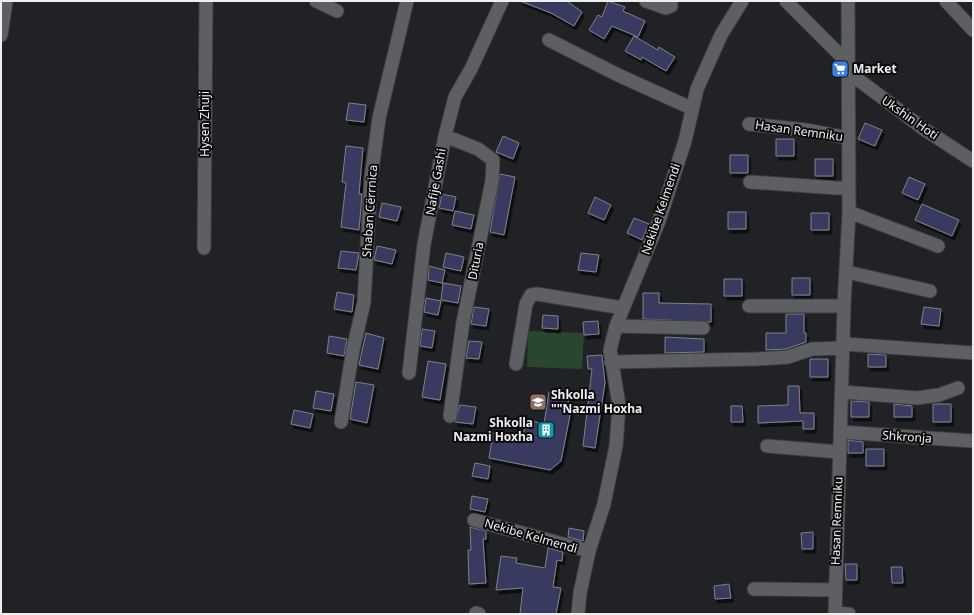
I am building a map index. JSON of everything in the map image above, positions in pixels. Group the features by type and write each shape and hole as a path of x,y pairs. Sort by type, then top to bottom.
{"street":[{"path":"1,35 6,1"},
{"name":"Hysen Zhuji","path":"204,248 206,1"},
{"path":"316,1 337,11"},
{"name":"Shaban Cërrnica","path":"342,422 353,350 364,302 371,178 379,118 407,1"},
{"name":"Nafije Gashi","path":"409,373 424,244 445,136 455,97 471,69 502,1"},
{"path":"646,1 666,8 671,6 671,1"},
{"name":"Nekibe Kelmendi","path":"578,614 580,592 589,552 604,504 616,446 619,405 610,350 616,326 659,221 685,141 691,108 700,84 721,35 742,1"},
{"name":"Ukshin Hoti","path":"786,1 842,57 848,66 924,129 973,161"},
{"name":"Hasan Remniku","path":"848,1 849,212 844,306 843,392 839,452 834,590 835,614 849,614"},
{"path":"946,1 973,30"},
{"path":"549,40 618,75 691,108"},
{"name":"Hasan Remniku","path":"749,124 806,130 849,138"},
{"name":"Dituria","path":"445,136 478,149 493,160 492,181 463,322 450,416"},
{"path":"750,182 837,188 849,187"},
{"path":"849,212 938,246"},
{"path":"847,272 930,291"},
{"path":"516,364 526,304 531,295 537,294 623,308"},
{"path":"749,306 844,306"},
{"path":"616,326 703,328"},
{"path":"611,362 788,357 812,349 844,346 973,353"},
{"path":"843,392 917,398 939,395 958,388"},
{"name":"Shkronja","path":"841,432 973,441"},
{"path":"767,446 839,452"},
{"name":"Nekibe Kelmendi","path":"474,520 589,552"},
{"path":"754,589 834,590"}],"green space":[{"path":"528,331 584,333 582,369 527,367"}],"building":[{"path":"520,1 567,1 582,12 574,26 551,13"},
{"path":"608,1 625,7 623,11 645,21 638,37 612,26 604,39 589,30 598,15 602,17"},
{"path":"634,36 658,50 659,47 675,57 666,71 642,57 641,60 625,51"},
{"path":"349,103 366,105 364,122 346,120"},
{"path":"865,123 882,130 875,146 858,139"},
{"path":"503,136 519,143 513,159 496,152"},
{"path":"776,139 794,139 794,156 776,156"},
{"path":"346,146 363,148 359,194 362,194 359,230 341,227 346,183 342,182"},
{"path":"730,155 748,155 748,173 730,173"},
{"path":"815,159 833,159 833,176 815,176"},
{"path":"500,174 515,177 504,235 490,232"},
{"path":"909,177 925,184 918,200 902,193"},
{"path":"442,194 456,197 453,211 439,208"},
{"path":"595,197 611,205 604,220 588,213"},
{"path":"382,203 401,207 397,221 379,217"},
{"path":"922,204 959,220 952,236 915,220"},
{"path":"455,211 474,215 471,229 452,225"},
{"path":"728,212 746,212 746,229 728,229"},
{"path":"811,213 829,213 829,230 811,230"},
{"path":"634,218 649,224 642,240 627,233"},
{"path":"377,246 396,250 392,264 374,260"},
{"path":"341,251 359,253 356,270 338,268"},
{"path":"446,253 464,257 461,271 443,267"},
{"path":"581,253 599,255 596,272 578,270"},
{"path":"429,266 445,270 442,283 428,280"},
{"path":"792,278 810,278 810,295 792,295"},
{"path":"724,279 742,279 742,296 724,296"},
{"path":"443,283 461,286 458,303 441,300"},
{"path":"337,292 354,295 352,312 334,309"},
{"path":"643,293 659,293 659,303 711,304 711,322 643,319"},
{"path":"426,298 441,301 438,315 424,312"},
{"path":"474,307 489,309 486,326 471,324"},
{"path":"924,307 941,309 939,326 921,324"},
{"path":"786,314 804,314 804,333 806,333 806,342 786,349 766,350 766,333 786,333"},
{"path":"543,315 558,316 558,329 542,328"},
{"path":"598,321 599,334 584,335 583,322"},
{"path":"422,329 435,331 432,348 420,346"},
{"path":"366,333 384,338 378,369 359,365"},
{"path":"329,336 347,339 344,356 327,353"},
{"path":"665,337 704,339 704,352 665,353"},
{"path":"469,341 482,342 479,359 466,358"},
{"path":"868,354 886,355 886,367 868,367"},
{"path":"602,355 605,383 595,448 583,446 592,369 588,369 587,356"},
{"path":"810,359 828,359 828,377 810,377"},
{"path":"428,361 446,364 440,400 422,397"},
{"path":"356,382 374,385 367,423 350,419"},
{"path":"788,386 799,386 800,413 814,413 814,429 803,429 803,421 758,423 758,406 788,405"},
{"path":"316,391 334,394 331,411 313,408"},
{"name":"Shkolla Nazmi Hoxha","path":"549,392 560,394 559,398 569,399 568,404 572,405 561,461 550,470 489,458 493,433 522,439 527,420 544,424"},
{"path":"851,401 869,402 869,417 851,417"},
{"path":"894,404 912,406 912,417 894,417"},
{"path":"933,404 951,404 951,422 933,422"},
{"path":"460,405 476,407 473,424 455,422"},
{"path":"731,406 742,406 743,422 731,422"},
{"path":"294,410 313,414 310,428 291,424"},
{"path":"848,440 863,442 863,453 848,453"},
{"path":"866,449 884,449 884,466 866,466"},
{"path":"475,463 490,466 488,479 472,476"},
{"path":"472,496 488,499 485,512 470,509"},
{"path":"470,527 486,531 486,539 483,539 486,583 469,584 468,550 471,550"},
{"path":"569,528 584,531 583,541 568,537"},
{"path":"813,532 813,549 802,549 801,533"},
{"path":"548,548 563,552 562,561 557,560 553,587 561,588 556,614 520,614 523,588 496,590 501,556 517,558 516,563 545,568"},
{"path":"845,564 857,564 857,580 846,580"},
{"path":"891,567 902,567 903,583 892,583"},
{"path":"729,584 731,598 715,599 714,586"}],"place":[{"name":"Market","path":"840,69"},
{"name":"Shkolla \"\"Nazmi Hoxha","path":"538,402"},
{"name":"Shkolla Nazmi Hoxha","path":"546,430"}]}
